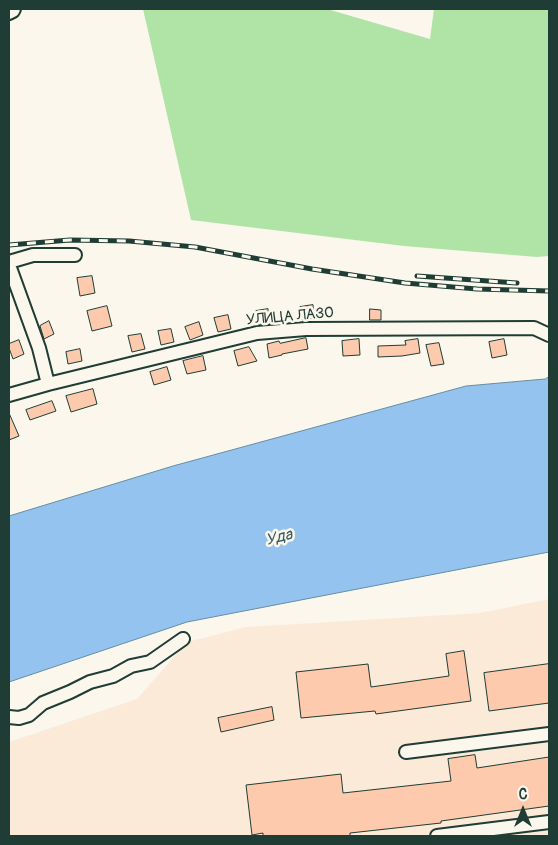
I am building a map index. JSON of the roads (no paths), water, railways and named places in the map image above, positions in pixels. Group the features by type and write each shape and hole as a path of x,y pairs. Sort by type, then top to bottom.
{"street":[{"path":"9,13 13,12 14,9"},
{"path":"48,384 39,348 9,263 33,254 75,255"},
{"name":"УЛИЦА ЛАЗО","path":"9,395 257,334 306,329 534,328 549,336"},
{"path":"9,716 19,718 29,715 43,703 90,682 113,676 130,666 150,662 183,639"},
{"path":"406,752 549,734"},
{"path":"437,836 549,822"}],"water":[{"name":"Уда","path":"549,377 549,552 187,622 9,682 9,516 173,466 466,386 545,379"}],"railway":[{"path":"9,245 70,240 129,241 195,247 312,269 405,283 477,289 549,291"},
{"path":"417,276 517,283"}]}
